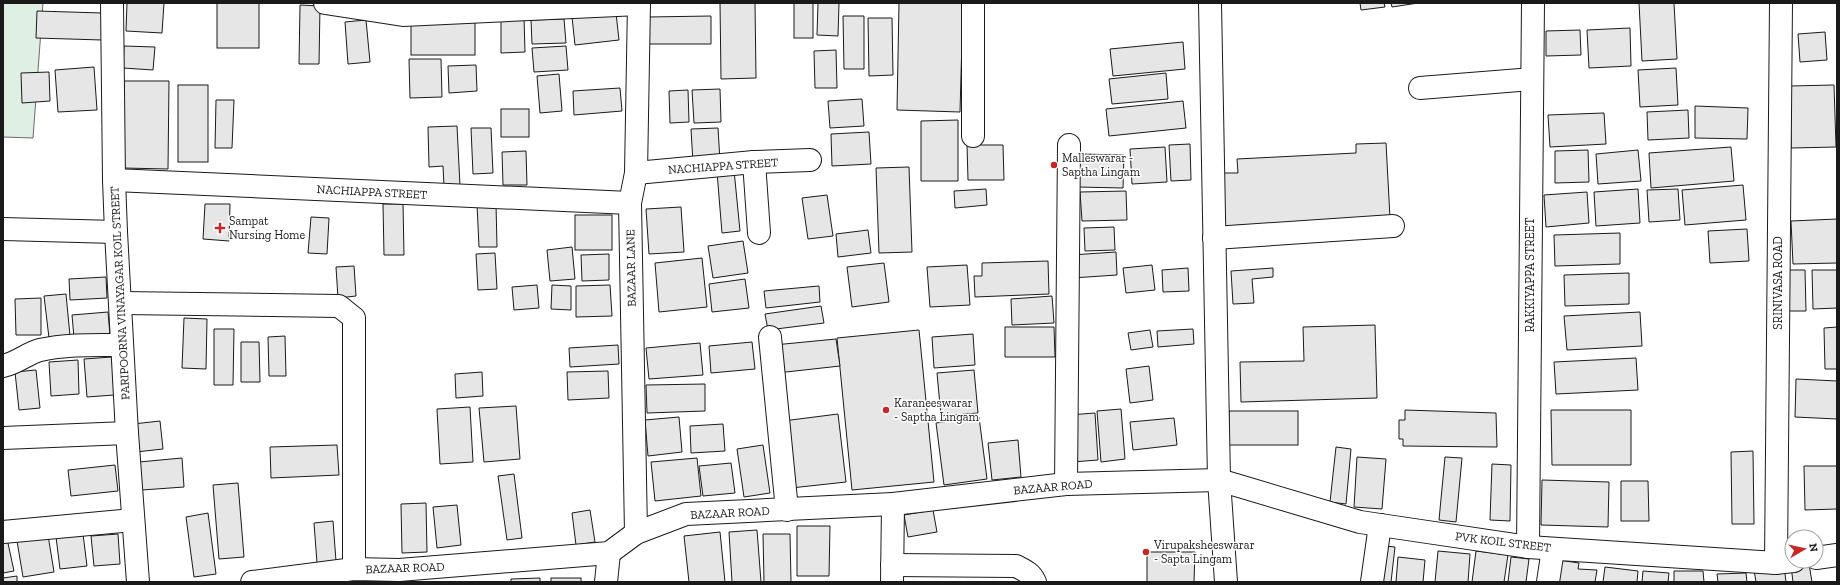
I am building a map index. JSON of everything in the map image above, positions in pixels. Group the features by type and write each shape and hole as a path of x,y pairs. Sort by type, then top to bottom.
{"street":[{"name":"PARIPOORNA VINAYAGAR KOIL STREET","path":"112,3 116,232 127,433 138,582"},
{"path":"325,3 403,9 639,4"},
{"path":"973,3 973,136"},
{"path":"1210,3 1219,480 1226,582"},
{"name":"RAKKIYAPPA STREET","path":"1528,547 1533,3"},
{"name":"SRINIVASA ROAD","path":"1780,3 1785,529"},
{"name":"BAZAAR LANE","path":"636,533 630,203 636,173 639,4"},
{"path":"1420,88 1532,80"},
{"path":"1066,484 1069,145"},
{"name":"NACHIAPPA STREET","path":"636,173 754,162 810,160"},
{"path":"754,162 759,233"},
{"name":"NACHIAPPA STREET","path":"114,180 630,203"},
{"path":"1214,238 1393,226"},
{"path":"3,229 116,232"},
{"path":"121,303 339,306 354,318 354,569"},
{"path":"770,337 787,510"},
{"path":"3,366 15,363 38,351 66,346 122,345"},
{"path":"3,438 127,433"},
{"name":"PVK KOIL STREET","path":"1219,480 1360,522 1528,547 1784,562"},
{"name":"BAZAAR ROAD","path":"252,582 310,578 354,569 399,576 609,553 636,533 686,514 893,504 1066,484 1219,480"},
{"path":"893,504 892,573 1016,566 1025,570 1033,577 1035,582"},
{"path":"3,532 133,520"},
{"path":"1372,582 1380,525"},
{"path":"1548,582 1553,549"},
{"path":"606,582 609,553"},
{"path":"1824,557 1837,555"}],"green space":[{"path":"3,3 43,3 33,138 3,137"}],"building":[{"path":"127,3 164,3 162,33 126,31"},
{"path":"217,3 259,3 259,48 217,48"},
{"path":"720,3 755,3 756,78 721,79"},
{"path":"794,3 813,3 813,38 794,38"},
{"path":"818,3 839,3 838,36 817,35"},
{"path":"899,3 963,3 960,112 897,110"},
{"path":"1360,3 1384,3 1385,7 1361,10"},
{"path":"1391,3 1418,3 1392,7"},
{"path":"1639,3 1674,3 1677,59 1642,61"},
{"path":"300,5 320,6 319,64 299,64"},
{"path":"37,11 102,13 102,40 36,38"},
{"path":"616,13 619,40 575,45 572,17"},
{"path":"711,16 711,44 648,44 648,17"},
{"path":"843,16 864,16 864,69 844,69"},
{"path":"501,17 524,17 525,52 501,53"},
{"path":"868,18 892,18 893,75 869,76"},
{"path":"564,19 566,43 532,44 531,20"},
{"path":"366,20 370,62 348,64 345,22"},
{"path":"411,21 475,21 475,55 411,55"},
{"path":"1630,28 1631,66 1589,68 1587,30"},
{"path":"1580,30 1581,55 1546,56 1546,31"},
{"path":"1825,32 1827,60 1800,62 1798,34"},
{"path":"1183,42 1185,69 1113,76 1110,49"},
{"path":"124,46 155,47 153,70 123,68"},
{"path":"566,46 568,70 534,72 532,48"},
{"path":"836,50 837,88 815,88 814,51"},
{"path":"409,59 441,59 442,97 410,98"},
{"path":"476,65 477,91 449,93 448,66"},
{"path":"94,67 97,110 58,112 55,70"},
{"path":"1676,68 1678,105 1640,107 1638,70"},
{"path":"49,72 50,101 22,103 21,73"},
{"path":"1166,73 1168,99 1112,104 1109,79"},
{"path":"559,74 562,111 540,113 537,76"},
{"path":"124,81 169,81 168,169 123,168"},
{"path":"178,85 208,85 208,162 178,162"},
{"path":"1834,85 1836,147 1791,148 1790,86"},
{"path":"620,88 622,111 574,115 573,91"},
{"path":"720,89 721,122 694,123 692,90"},
{"path":"688,90 689,122 670,123 669,91"},
{"path":"862,99 864,126 830,128 828,101"},
{"path":"216,100 234,100 232,148 215,148"},
{"path":"1183,101 1186,128 1109,136 1106,109"},
{"path":"1695,106 1748,108 1747,139 1695,138"},
{"path":"501,109 529,109 529,137 501,137"},
{"path":"1688,110 1689,138 1648,140 1647,112"},
{"path":"1604,113 1606,144 1550,147 1548,115"},
{"path":"958,120 958,181 921,181 921,121"},
{"path":"457,126 460,186 444,186 443,166 429,167 428,127"},
{"path":"471,128 491,128 493,173 473,174"},
{"path":"718,128 720,161 693,163 691,129"},
{"path":"869,132 871,164 832,166 831,134"},
{"path":"1386,143 1390,218 1225,226 1222,173 1238,173 1237,159 1356,153 1356,144"},
{"path":"1190,144 1191,180 1171,181 1169,145"},
{"path":"967,145 1003,145 1004,180 968,180"},
{"path":"1165,147 1167,182 1132,184 1130,149"},
{"path":"1731,147 1734,181 1651,188 1649,153"},
{"path":"1588,150 1589,182 1555,183 1555,151"},
{"path":"1638,150 1641,181 1598,184 1596,154"},
{"path":"526,151 527,185 503,185 502,152"},
{"path":"1079,154 1124,155 1123,188 1078,187"},
{"path":"909,167 912,252 879,253 876,168"},
{"path":"734,170 740,231 722,233 717,172"},
{"path":"1743,185 1746,220 1685,225 1682,190"},
{"path":"986,189 987,205 955,208 954,191"},
{"path":"1638,189 1640,223 1596,226 1594,192"},
{"path":"1678,189 1680,220 1649,222 1647,190"},
{"path":"1126,191 1127,220 1082,221 1080,192"},
{"path":"1587,192 1589,223 1546,227 1544,195"},
{"path":"827,195 833,236 808,239 802,198"},
{"path":"205,204 230,204 229,241 203,239"},
{"path":"383,204 403,204 404,255 384,255"},
{"path":"477,204 496,204 497,247 479,247"},
{"path":"681,207 684,252 649,254 646,209"},
{"path":"575,215 612,215 612,250 575,250"},
{"path":"311,217 329,218 327,254 308,253"},
{"path":"1837,219 1837,263 1793,264 1791,221"},
{"path":"1114,227 1115,250 1085,251 1084,228"},
{"path":"1747,229 1749,261 1710,263 1708,231"},
{"path":"868,230 871,253 838,257 836,234"},
{"path":"1620,233 1620,264 1555,266 1554,235"},
{"path":"743,241 748,273 713,278 708,246"},
{"path":"572,247 575,279 550,281 547,250"},
{"path":"1116,252 1117,275 1072,278 1071,255"},
{"path":"495,253 497,289 478,290 476,254"},
{"path":"609,254 609,280 582,281 581,255"},
{"path":"702,258 707,307 659,312 655,263"},
{"path":"1048,261 1049,294 975,297 974,276 982,276 982,263"},
{"path":"884,263 889,302 852,307 847,267"},
{"path":"967,265 970,305 930,307 927,267"},
{"path":"1152,265 1155,290 1126,293 1123,268"},
{"path":"354,266 356,296 338,298 336,267"},
{"path":"1188,268 1189,291 1163,292 1162,270"},
{"path":"1273,268 1273,277 1252,279 1254,303 1233,304 1231,271"},
{"path":"1784,270 1805,270 1806,311 1785,311"},
{"path":"1812,270 1837,270 1837,308 1813,309"},
{"path":"1629,273 1629,304 1565,306 1564,275"},
{"path":"106,277 107,298 70,300 69,279"},
{"path":"745,279 749,308 712,312 709,284"},
{"path":"537,285 539,308 514,310 512,287"},
{"path":"552,285 571,286 571,310 551,309"},
{"path":"610,285 612,316 576,317 576,286"},
{"path":"819,286 820,302 766,308 764,291"},
{"path":"66,294 70,336 49,338 44,296"},
{"path":"1052,296 1054,323 1012,325 1011,299"},
{"path":"41,298 41,335 16,335 15,299"},
{"path":"821,306 824,323 768,330 765,314"},
{"path":"108,312 110,335 74,338 72,315"},
{"path":"1640,312 1642,346 1567,350 1564,316"},
{"path":"184,318 207,319 206,369 182,368"},
{"path":"1375,325 1377,398 1241,402 1240,362 1304,361 1303,327"},
{"path":"1005,327 1054,327 1055,357 1005,357"},
{"path":"1837,327 1837,369 1825,369 1824,328"},
{"path":"214,329 234,329 233,385 214,385"},
{"path":"1193,329 1194,344 1158,347 1157,331"},
{"name":"Karaneeswarar - Saptha Lingam","path":"919,330 934,482 852,490 837,338"},
{"path":"1150,330 1153,347 1131,350 1128,333"},
{"path":"973,334 975,365 934,368 932,337"},
{"path":"285,336 286,376 269,376 268,337"},
{"path":"836,339 840,366 777,373 774,345"},
{"path":"241,342 259,342 260,382 241,382"},
{"path":"752,342 755,369 711,373 709,346"},
{"path":"700,343 703,375 649,379 646,348"},
{"path":"618,345 619,364 570,367 569,348"},
{"path":"112,357 114,395 87,397 84,359"},
{"path":"1636,358 1638,390 1556,394 1554,362"},
{"path":"78,360 79,394 51,396 49,362"},
{"path":"1149,366 1153,400 1130,403 1126,369"},
{"path":"36,370 40,408 19,410 15,372"},
{"path":"974,370 978,413 941,416 937,373"},
{"path":"608,371 609,398 568,400 567,372"},
{"path":"482,372 483,396 456,398 455,374"},
{"path":"1796,379 1837,381 1837,419 1795,417"},
{"path":"705,384 705,411 647,413 646,385"},
{"path":"516,406 520,459 484,462 479,408"},
{"path":"470,407 473,462 440,464 437,409"},
{"path":"1121,409 1125,459 1101,462 1097,411"},
{"path":"1405,410 1496,413 1497,447 1403,446 1403,439 1399,439 1399,420 1405,420"},
{"path":"1551,410 1631,410 1631,465 1552,465"},
{"path":"1229,411 1298,411 1298,445 1229,445"},
{"path":"1095,413 1098,460 1072,462 1069,415"},
{"path":"838,414 846,482 791,488 783,421"},
{"path":"679,417 682,452 648,456 645,420"},
{"path":"979,417 987,479 944,485 936,423"},
{"path":"1174,418 1177,445 1133,450 1130,422"},
{"path":"160,421 163,449 136,452 133,424"},
{"path":"723,424 725,451 691,453 690,426"},
{"path":"1018,440 1021,477 992,480 988,443"},
{"path":"337,445 339,475 271,478 270,447"},
{"path":"763,445 770,493 744,497 737,449"},
{"path":"1336,447 1351,449 1346,504 1330,502"},
{"path":"1753,451 1754,524 1732,524 1731,452"},
{"path":"1357,457 1386,459 1382,509 1354,507"},
{"path":"1445,457 1462,458 1456,522 1439,520"},
{"path":"182,458 184,487 142,490 139,462"},
{"path":"697,458 701,496 655,501 651,462"},
{"path":"731,463 735,493 703,496 699,466"},
{"path":"1492,464 1511,465 1510,521 1490,520"},
{"path":"115,465 118,491 71,496 68,470"},
{"path":"1804,466 1837,466 1837,509 1805,510"},
{"path":"514,474 522,538 507,540 498,476"},
{"path":"1542,480 1609,482 1608,527 1541,525"},
{"path":"1621,481 1648,481 1649,521 1621,521"},
{"path":"238,483 244,557 219,559 213,485"},
{"path":"426,503 427,552 402,553 401,504"},
{"path":"457,505 461,545 437,548 433,507"},
{"path":"590,510 595,542 576,545 572,513"},
{"path":"933,510 937,532 908,537 904,515"},
{"path":"208,513 216,574 194,577 186,517"},
{"path":"333,521 336,561 317,563 314,523"},
{"path":"797,526 830,526 829,576 797,576"},
{"path":"757,530 761,582 732,582 729,532"},
{"path":"720,532 725,582 689,582 684,536"},
{"path":"6,534 14,571 3,573 3,535"},
{"path":"83,534 87,566 60,569 56,537"},
{"path":"118,534 120,564 94,566 91,536"},
{"path":"763,534 790,534 791,582 764,582"},
{"path":"48,535 54,572 23,577 17,541"},
{"path":"1385,546 1395,547 1391,582 1380,582"},
{"path":"1438,551 1470,554 1468,582 1435,582"},
{"path":"1476,551 1508,555 1504,582 1472,582"},
{"path":"1147,552 1195,552 1194,582 1147,582"},
{"path":"1398,557 1425,560 1423,582 1396,582"},
{"path":"1511,557 1529,559 1526,582 1508,582"},
{"path":"1559,560 1579,563 1578,569 1597,570 1595,582 1557,582"},
{"path":"1784,565 1786,582 1756,582 1754,570"},
{"path":"1605,567 1638,571 1637,582 1603,582"},
{"path":"1791,569 1810,569 1812,582 1793,582"},
{"path":"1643,571 1669,573 1668,582 1642,582"},
{"path":"1674,571 1703,571 1704,582 1674,582"},
{"path":"1746,573 1747,582 1718,582 1717,574"},
{"path":"17,576 17,582 3,582 3,578"},
{"path":"540,578 540,582 511,582 511,579"},
{"path":"551,578 581,578 581,582 551,582"}],"place":[{"name":"Malleswarar - Saptha Lingam","path":"1054,165"},
{"name":"Sampat Nursing Home","path":"220,228"},
{"name":"Karaneeswarar - Saptha Lingam","path":"886,410"},
{"name":"Virupaksheeswarar - Sapta Lingam","path":"1146,552"}]}
